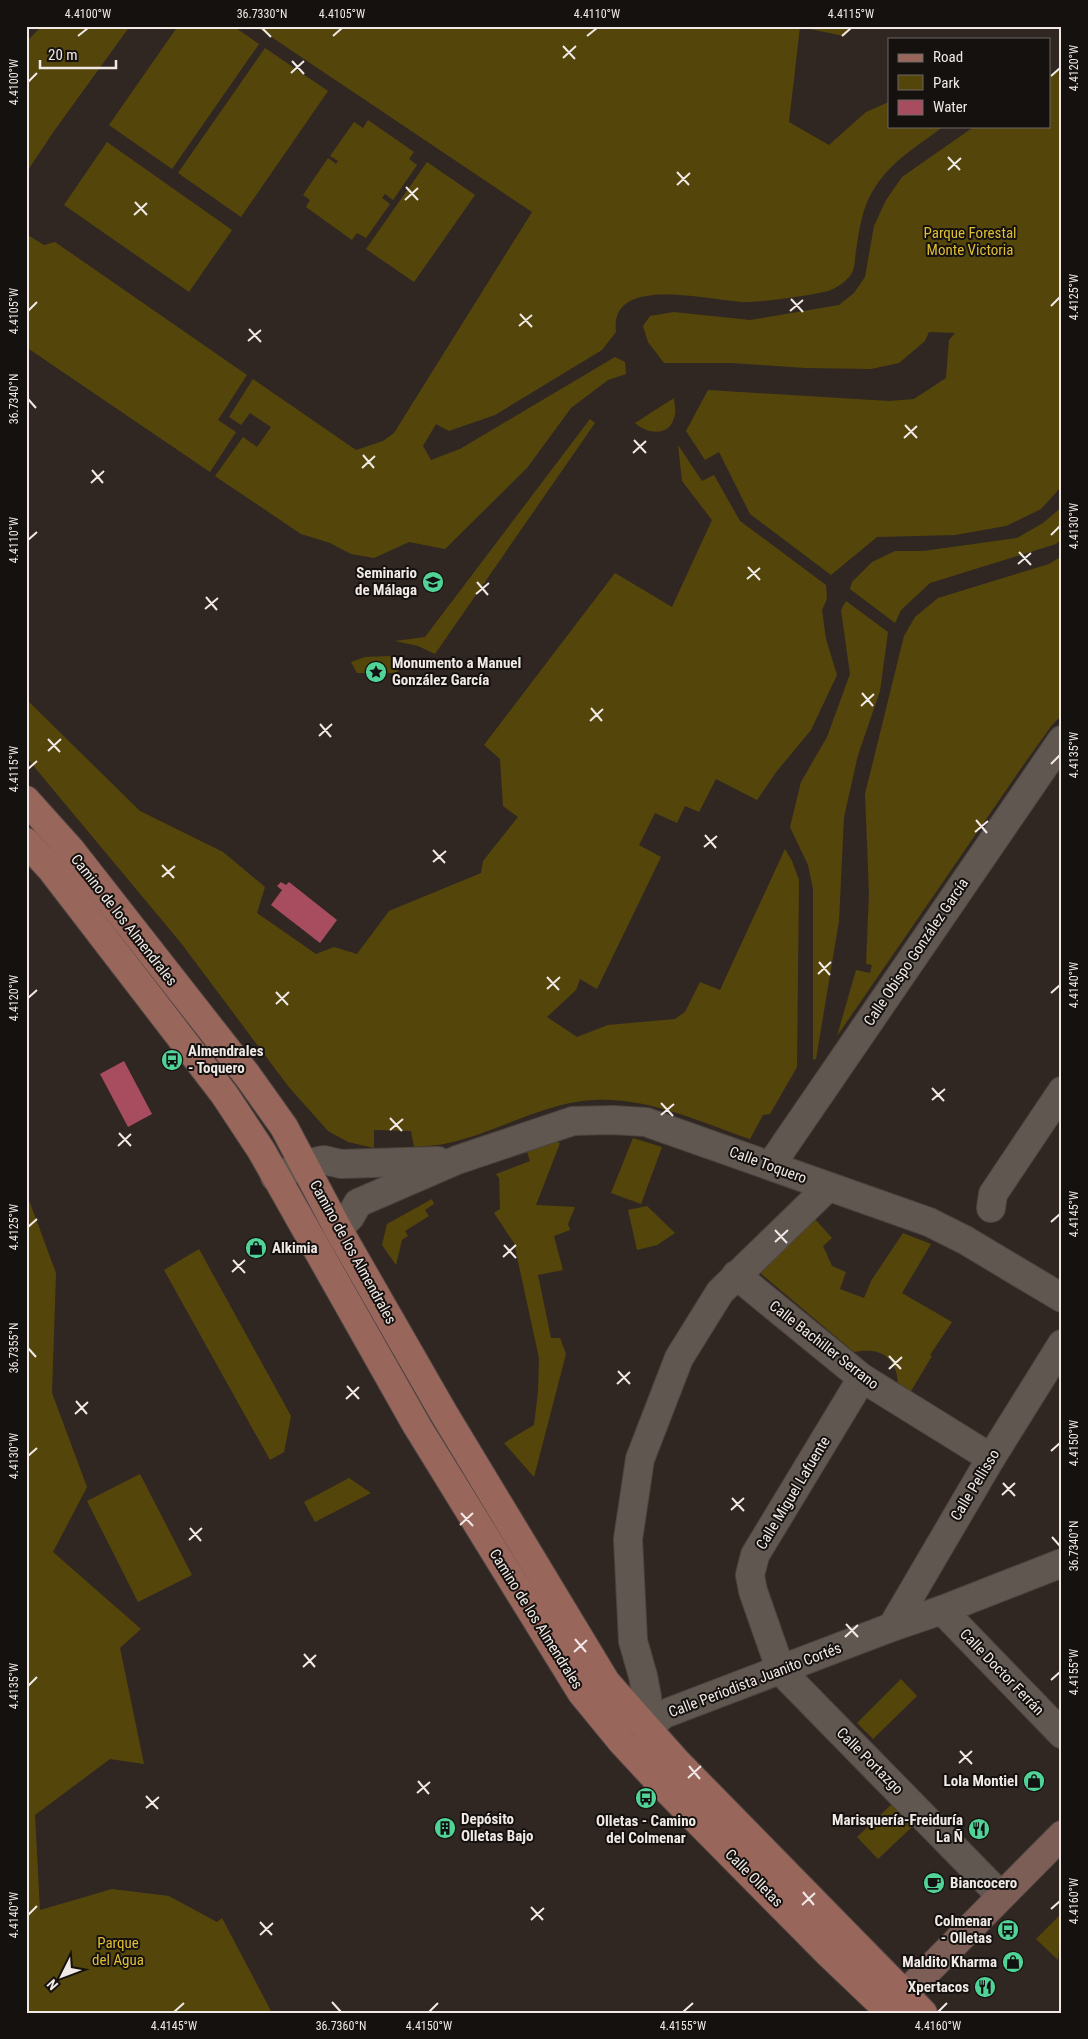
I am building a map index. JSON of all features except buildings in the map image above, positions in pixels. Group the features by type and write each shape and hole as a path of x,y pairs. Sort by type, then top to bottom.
{"main road":[{"name":"Camino de los Almendrales","path":"26,800 70,849 247,1076 284,1127 306,1164 338,1229 443,1412 606,1682 647,1728"},
{"name":"Camino de los Almendrales","path":"26,842 51,869 224,1094 276,1177 434,1454 582,1692 622,1742"},
{"name":"Calle Olletas","path":"647,1728 899,2009"},
{"name":"Calle Olletas","path":"622,1742 792,1917 899,2009"},
{"path":"899,2009 1001,1896 1061,1838"}],"street":[{"name":"Calle Obispo González García","path":"781,1169 1062,740"},
{"path":"991,1208 993,1194 1062,1092"},
{"name":"Calle Toquero","path":"358,1203 457,1160 574,1121 612,1120 646,1122 929,1222 964,1240 1062,1298"},
{"name":"Calle Toquero","path":"276,1177 306,1164 324,1160 340,1164 457,1160"},
{"path":"338,1229 350,1217 358,1203 355,1181 340,1164"},
{"path":"781,1169 798,1187 799,1202 793,1219"},
{"path":"647,1728 643,1676 633,1641 628,1539 640,1459 679,1358 720,1292 828,1187"},
{"name":"Calle Bachiller Serrano","path":"736,1275 862,1378 991,1458"},
{"name":"Calle Pellisso","path":"892,1627 991,1458 1062,1344"},
{"name":"Calle Miguel Lafuente","path":"781,1671 752,1591 750,1575 755,1555 862,1378"},
{"name":"Calle Periodista Juanito Cortés","path":"647,1728 664,1714 1062,1563"},
{"name":"Calle Doctor Ferrán","path":"942,1610 1062,1734"},
{"name":"Calle Portazgo","path":"781,1671 1001,1896"}],"green space":[{"path":"42,26 130,26 26,173 26,42"},
{"path":"178,26 233,26 259,44 172,169 109,125"},
{"path":"255,26 854,26 844,36 800,27 789,122 829,145 866,112 888,102 888,128 941,128 905,155 879,181 863,213 853,271 838,286 828,291 810,295 748,302 668,294 646,296 629,302 618,313 616,332 602,350 495,415 449,431 436,424 423,446 431,460 460,449 615,357 625,362 626,374 608,380 571,408 527,468 445,549 409,542 374,558 351,554 330,543 301,534 215,476 243,437 257,447 271,427 250,413 241,425 229,417 253,379 356,450 383,441 394,433 532,212"},
{"path":"265,48 328,91 241,217 178,173"},
{"name":"Parque Forestal Monte Victoria","path":"1062,68 1062,486 1041,509 1006,526 955,535 877,537 831,575 750,514 719,452 705,460 686,431 708,390 889,401 914,399 946,378 949,340 955,333 929,332 925,341 899,363 871,369 806,368 732,363 664,363 648,342 643,326 650,316 674,312 750,320 839,305 854,293 865,277 874,226 886,200 902,177 972,128 1050,128 1050,75"},
{"path":"368,120 414,152 409,159 417,165 393,200 385,194 382,198 390,204 366,238 357,233 352,240 306,207 310,200 303,195 328,158 336,164 338,161 330,156 354,122 363,128"},
{"path":"107,142 232,230 189,292 64,205"},
{"path":"427,162 475,195 414,282 366,249"},
{"path":"26,234 44,245 55,242 247,375 218,420 236,432 210,472 26,347"},
{"path":"674,398 675,414 669,427 659,432 647,430 635,423"},
{"path":"590,419 595,423 435,654 418,646 395,641 425,637"},
{"path":"678,445 702,481 714,475 740,521 826,585 827,599 822,610 826,639 837,675 811,730 777,771 757,800 716,779 699,812 685,806 677,823 655,813 639,845 661,857 597,989 580,979 576,990 547,1017 577,1037 608,1025 675,1019 685,1012 700,982 720,990 785,849 799,880 797,1067 770,1114 763,1115 750,1139 693,1118 634,1102 593,1100 574,1102 537,1112 484,1132 440,1145 414,1147 411,1131 374,1130 374,1148 348,1142 328,1131 288,1086 181,943 26,757 26,699 140,811 223,852 265,887 257,913 316,954 334,947 357,954 389,911 481,873 483,861 518,817 503,806 500,759 484,745 615,573 672,607 712,520 682,481"},
{"path":"1062,507 1062,539 1056,544 930,583 901,610 895,623 850,589 852,582 872,562 895,551 923,551 1017,538 1043,523"},
{"path":"1062,556 1062,715 1052,725 1024,764 837,1036 856,970 870,973 872,965 866,964 869,893 865,794 904,636 915,617 938,598 1049,564"},
{"path":"846,601 888,632 880,691 858,755 844,817 839,921 816,1059 813,1060 813,889 808,865 790,827 801,782 827,737 850,674 841,610"},
{"path":"389,656 407,661 396,673 357,673 351,662 365,657"},
{"path":"633,1138 662,1147 641,1204 611,1193"},
{"path":"552,1141 560,1143 536,1205 575,1207 568,1224 570,1230 554,1236 563,1270 538,1275 551,1338 560,1338 566,1354 534,1477 504,1443 534,1425 538,1392 539,1358 514,1243 494,1213 500,1209 499,1178 496,1174 530,1161 526,1149"},
{"name":"Parque del Agua","path":"26,1192 56,1273 52,1393 87,1487 53,1552 141,1629 120,1648 144,1764 110,1759 35,1815 40,1910 112,1889 169,1896 217,1922 222,1918 272,2013 26,2013"},
{"path":"432,1199 434,1204 425,1210 429,1216 405,1231 408,1236 402,1240 396,1265 382,1245 387,1224"},
{"path":"647,1206 675,1233 657,1245 637,1250 628,1210"},
{"path":"814,1218 832,1238 823,1246 832,1266 846,1272 840,1289 864,1298 871,1281 903,1233 931,1244 902,1293 952,1322 930,1355 932,1356 911,1391 898,1383 894,1366 885,1355 872,1351 854,1352 758,1271"},
{"path":"199,1249 291,1416 284,1452 270,1460 164,1270"},
{"path":"140,1474 192,1575 138,1602 87,1501"},
{"path":"349,1478 371,1493 315,1522 304,1502"},
{"path":"901,1679 917,1696 873,1739 857,1723"},
{"path":"893,1803 914,1825 878,1859 857,1837"},
{"path":"1062,1913 1058,1960 1036,1939"}],"water":[{"path":"281,882 286,885 289,882 337,920 320,943 271,905 282,890 277,886"},
{"path":"124,1061 152,1114 128,1127 100,1074"}],"place":[{"name":"Seminario de Málaga","path":"433,582"},
{"name":"Monumento a Manuel González García","path":"376,672"},
{"name":"Almendrales - Toquero","path":"172,1060"},
{"name":"Alkimia","path":"256,1248"},
{"name":"Lola Montiel","path":"1034,1781"},
{"name":"Olletas - Camino del Colmenar","path":"646,1798"},
{"name":"Depósito Olletas Bajo","path":"445,1828"},
{"name":"Marisquería-Freiduría La Ñ","path":"979,1829"},
{"name":"Biancocero","path":"934,1883"},
{"name":"Colmenar - Olletas","path":"1008,1930"},
{"name":"Maldito Kharma","path":"1013,1962"},
{"name":"Xpertacos","path":"985,1987"}]}
